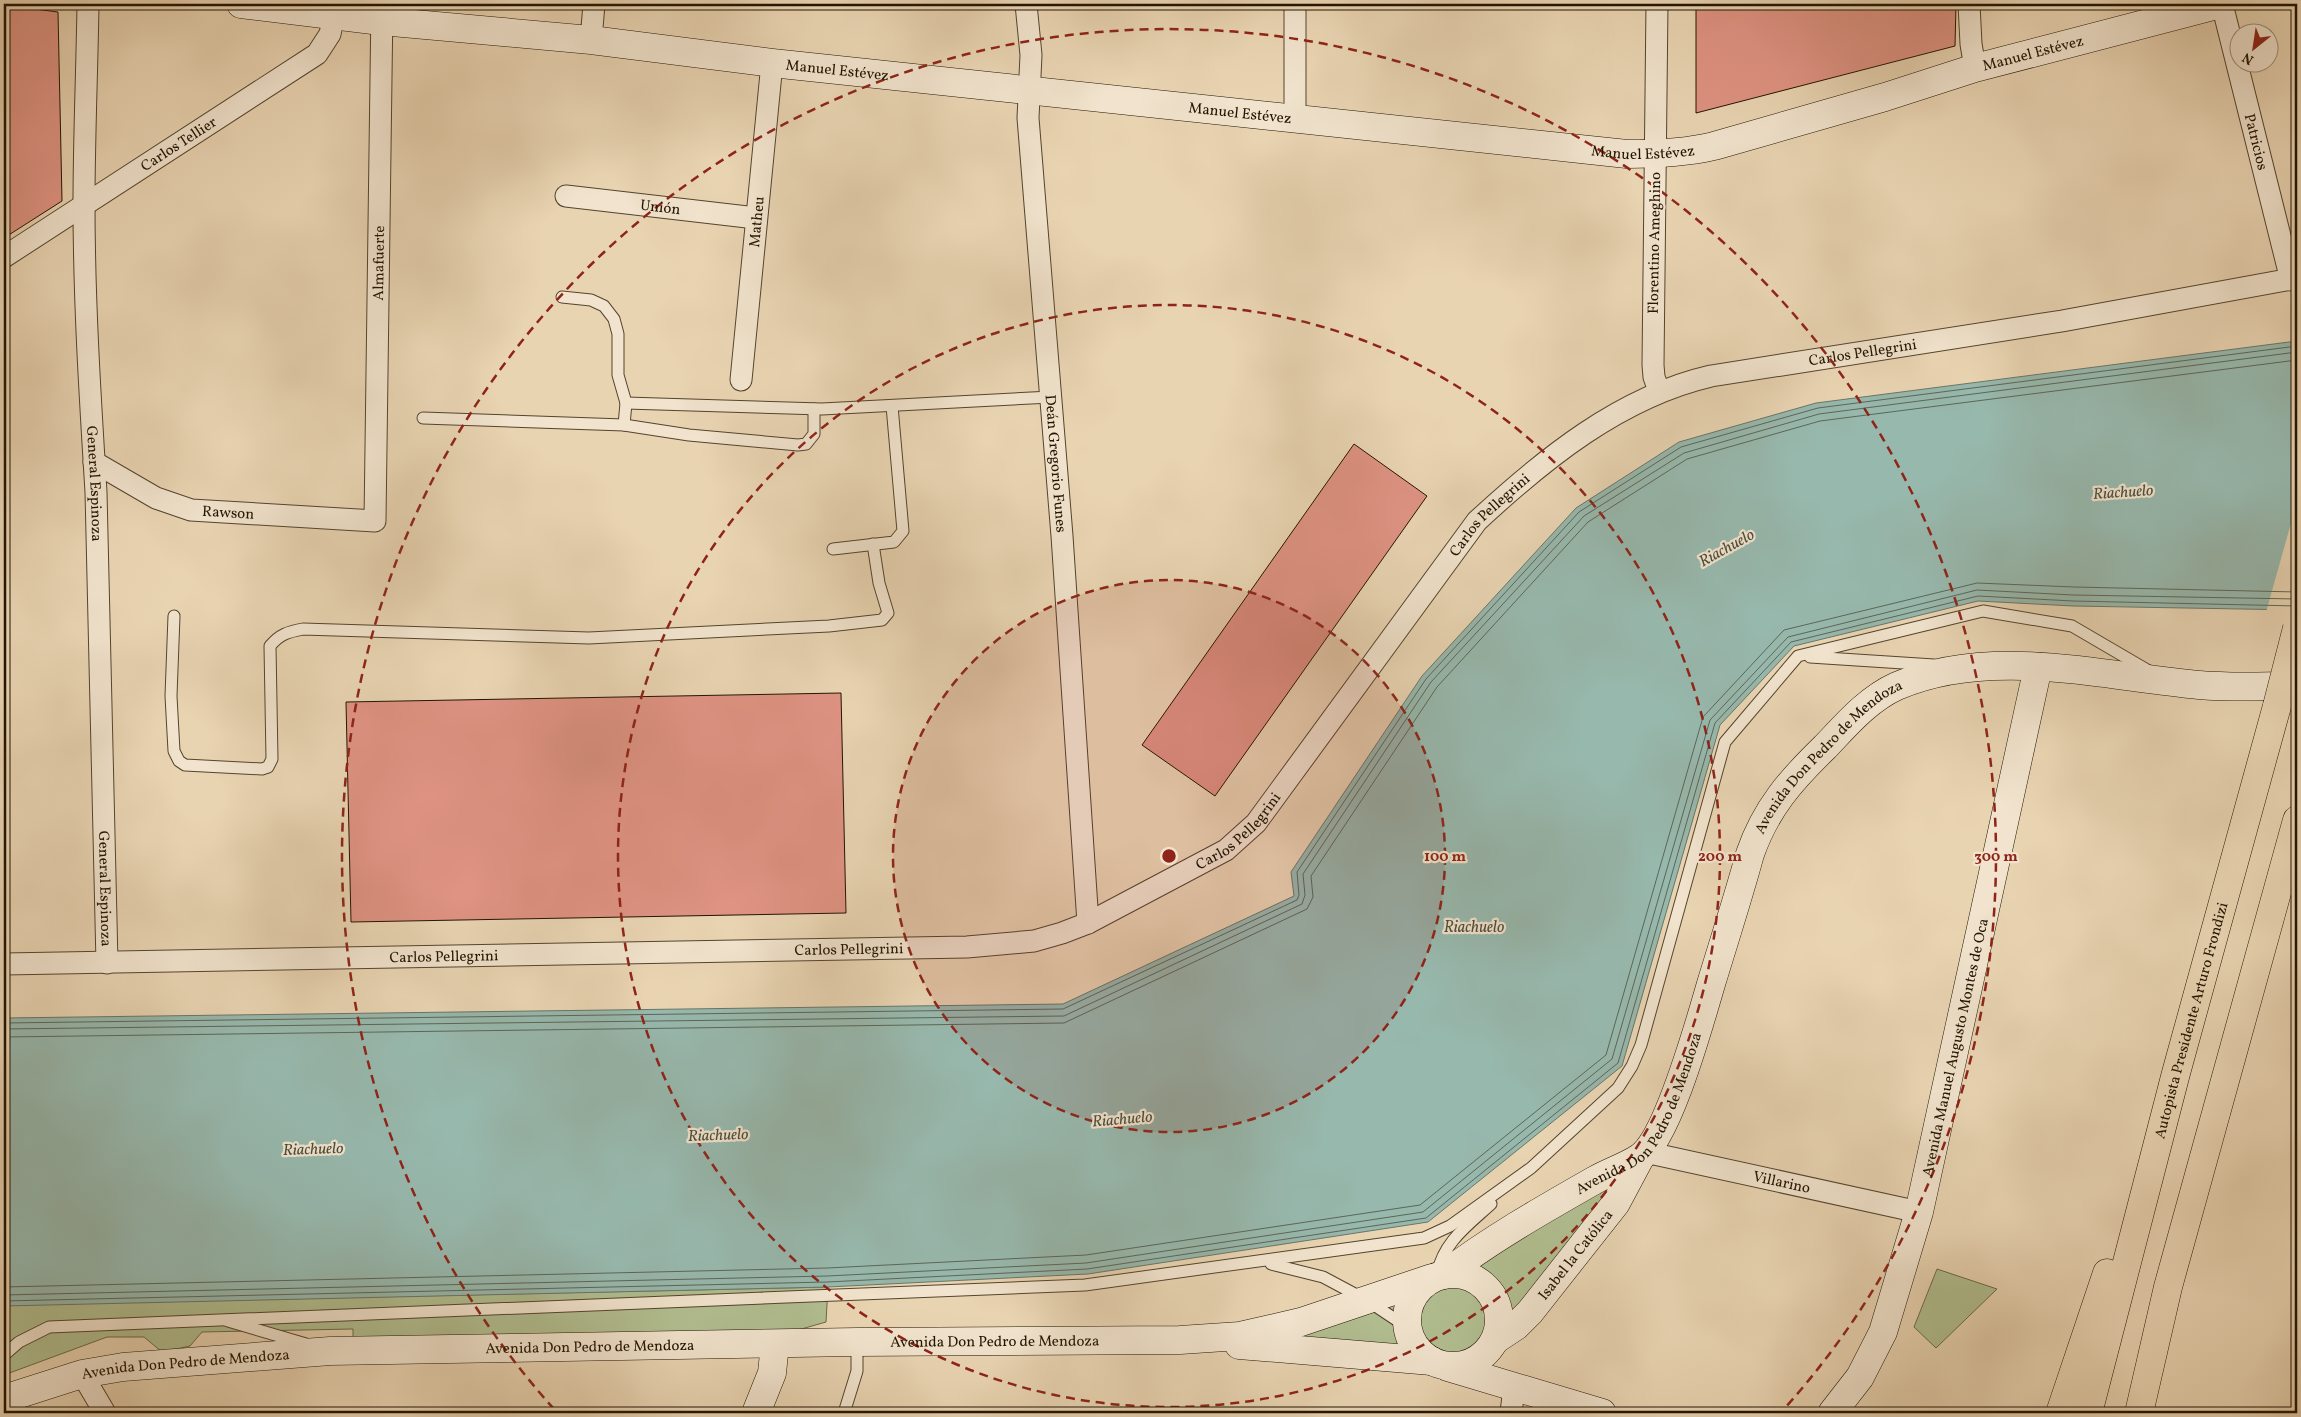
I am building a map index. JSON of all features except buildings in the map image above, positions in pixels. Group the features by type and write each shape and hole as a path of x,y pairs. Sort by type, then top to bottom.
{"highway":[{"name":"Autopista Presidente Arturo Frondizi","path":"2088,1413 2176,1073 2297,628"},
{"path":"2139,1413 2168,1287 2297,820"},
{"path":"2060,1413 2176,1073"},
{"path":"2153,1413 2168,1287"}],"main road":[{"name":"Manuel Estévez","path":"241,4 334,15 382,12 772,63 1627,154 1692,152 1886,97 1975,68 2222,4"},
{"name":"Avenida Don Pedro de Mendoza","path":"4,1399 82,1374 154,1364 330,1351 858,1342 1180,1340 1252,1334 1301,1322 1438,1276 1588,1184 1643,1155 1658,1134 1675,1095 1756,838 1780,794 1850,721 1876,699 1895,687 1921,678 1978,668 2038,667 2233,687 2297,686"},
{"name":"Avenida Manuel Augusto Montes de Oca","path":"1832,1413 1860,1377 1883,1332 1919,1212 2038,667"},
{"name":"Isabel la Católica","path":"1495,1341 1516,1326 1530,1312 1616,1203 1643,1155"},
{"path":"1519,1395 1512,1378 1499,1363 1494,1351 1500,1317 1496,1301 1487,1288 1467,1276 1438,1276 1424,1284 1412,1298 1408,1308 1407,1327 1415,1346 1436,1363 1519,1395 1588,1411"},
{"name":"Avenida Don Pedro de Mendoza","path":"1180,1340 1436,1363"},
{"path":"1436,1363 1462,1366 1484,1354 1495,1341"},
{"path":"756,1413 772,1373 774,1344"}],"street":[{"name":"General Espinoza","path":"88,4 84,203 85,274 94,462 107,963"},
{"path":"591,40 594,4"},
{"name":"Deán Gregorio Funes","path":"1026,4 1031,55 1028,118 1051,397 1088,923"},
{"path":"1295,4 1295,118"},
{"name":"Florentino Ameghino","path":"1656,4 1653,365 1654,378 1659,391"},
{"path":"1969,4 1971,44 1975,68"},
{"name":"Patricios","path":"2222,4 2294,279"},
{"name":"Almafuerte","path":"375,521 382,12"},
{"name":"Carlos Tellier","path":"4,257 84,203 317,54 330,34 334,15"},
{"name":"Matheu","path":"741,380 772,63"},
{"name":"Unión","path":"566,196 756,218"},
{"name":"Carlos Pellegrini","path":"4,964 967,947 1034,941 1088,923 1226,850 1239,840 1256,823 1477,521 1512,489 1558,452 1637,401 1685,382 1711,376 2080,318 2294,279"},
{"name":"Rawson","path":"94,462 156,498 191,510 375,521"},
{"name":"Villarino","path":"1643,1155 1919,1212"},
{"path":"82,1374 105,1413"}],"lane":[{"path":"562,297 591,300 604,306 614,319 618,334 618,375 626,403 624,425"},
{"path":"626,403 814,409 1051,397"},
{"path":"833,549 894,542 903,531 892,406"},
{"path":"424,418 624,425 688,435 798,445 806,444 814,434 814,409"},
{"path":"174,616 171,696 174,751 179,761 185,765 262,769 268,767 272,759 270,646 285,633 303,629 589,638 829,626 882,620 888,613 887,604 879,583 873,544"},
{"path":"1438,1276 1442,1257 1454,1238 1618,1088 1632,1066 1644,1036 1725,742 1798,656 1983,611 2072,626 2168,681"},
{"path":"1798,656 1978,668"},
{"path":"4,1355 19,1342 48,1327 219,1318 1085,1285 1265,1262 1424,1238 1450,1226 1531,1168"},
{"path":"1265,1262 1323,1277 1368,1301 1407,1327"},
{"path":"219,1318 330,1351"},
{"path":"844,1413 857,1371 858,1342"},
{"path":"1506,1413 1519,1395"}],"green space":[{"path":"1618,1179 1504,1325 1499,1295 1495,1289 1490,1283 1463,1269"},
{"path":"1937,1269 1997,1289 1936,1348 1914,1327"},
{"path":"1453,1284 1467,1287 1479,1294 1486,1306 1489,1320 1486,1334 1479,1346 1467,1353 1453,1356 1439,1353 1427,1346 1420,1334 1417,1320 1420,1306 1427,1294 1439,1287"},
{"path":"828,1287 826,1322 791,1332 353,1339 353,1329 202,1332 190,1346 162,1352 144,1337 107,1337 4,1375 4,1306 9,1305"},
{"path":"1407,1296 1399,1328 1415,1355 1258,1342"}],"water":[{"name":"Riachuelo","path":"2297,341 2297,610 2073,606 1978,601 1794,646 1720,725 1622,1066 1428,1222 1088,1274 828,1287 4,1306 4,1018 1063,1004 1294,896 1291,872 1422,676 1576,508 1679,442 1816,403"}],"pier":[{"path":"2297,502 2297,613 2266,612"}]}
